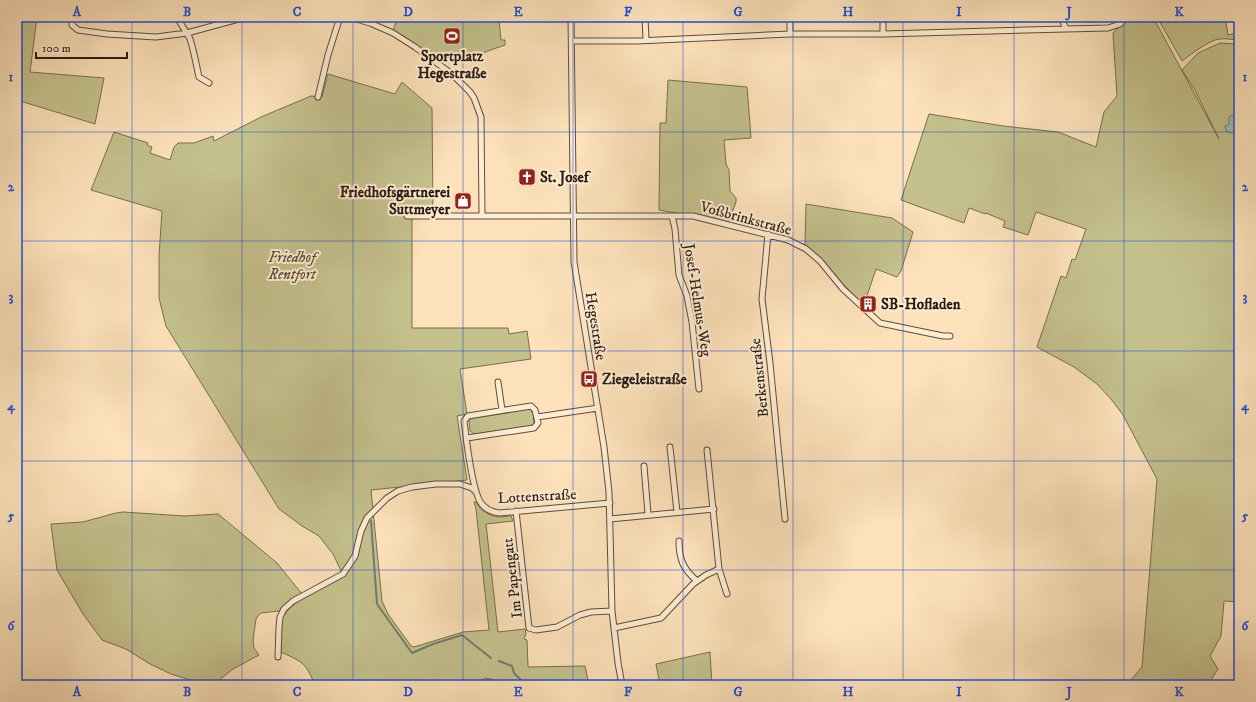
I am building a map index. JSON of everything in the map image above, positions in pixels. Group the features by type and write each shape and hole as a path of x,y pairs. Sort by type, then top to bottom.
{"street":[{"path":"72,17 72,25 78,30 107,34 156,36 187,33 246,17"},
{"path":"178,17 181,26 187,33 190,41 199,77 209,83"},
{"path":"318,97 328,55 340,17"},
{"path":"349,17 370,23 393,33 447,70 470,92 474,98 481,117 482,216"},
{"name":"Hegestraße","path":"571,17 574,262 604,447 610,503 612,611 622,685"},
{"path":"645,17 646,40"},
{"path":"790,17 790,34"},
{"path":"883,17 883,34"},
{"path":"1061,17 1066,29"},
{"path":"572,41 646,40 790,34 883,34 1108,28 1120,24 1126,17"},
{"path":"407,216 574,216"},
{"name":"Voßbrinkstraße","path":"574,216 693,216 788,240 806,249 820,261 843,289 880,323 943,336 950,336"},
{"name":"Josef-Helmus-Weg","path":"672,216 675,229 679,274 687,296 692,322 699,389"},
{"name":"Berkenstraße","path":"768,234 762,299 770,363 785,519"},
{"path":"498,382 502,410"},
{"name":"Lottenstraße","path":"537,417 535,410 531,406 468,416 464,421 476,492 480,502 489,510 499,513 610,503"},
{"path":"467,438 534,428 538,424 537,417 598,408"},
{"path":"670,447 677,512"},
{"path":"707,450 719,570 727,594"},
{"path":"644,466 648,514"},
{"name":"Lottenstraße","path":"278,657 280,617 284,609 293,601 343,574 355,556 361,531 367,518 387,498 398,491 412,487 436,484 460,484 472,488 476,492"},
{"path":"610,519 648,514 714,509"},
{"name":"Im Papengatt","path":"516,511 529,628 536,630 557,627 580,615 591,612 612,611"},
{"path":"679,541 679,551 682,562 695,582"},
{"path":"614,628 661,618 695,582 719,570"},
{"path":"481,685 490,682 497,685"}],"green space":[{"path":"17,17 37,17 30,72 104,78 95,124 17,100"},
{"name":"Sportplatz Hegestraße","path":"398,17 497,17 497,20 499,20 501,40 505,40 505,45 482,53 430,54 393,30"},
{"path":"1067,17 1111,17 1112,19 1097,22 1069,21"},
{"path":"1129,17 1153,17 1219,139 1195,90 1182,70 1198,53 1220,43 1236,44 1239,47 1239,602 1224,601 1221,636 1210,656 1218,669 1208,685 1130,685 1130,681 1142,667 1157,479 1123,415 1111,399 1097,384 1074,367 1037,347 1061,276 1066,278 1072,259 1075,260 1086,229 1036,212 1028,235 1003,227 1005,221 969,208 964,223 901,200 929,114 1003,126 1058,132 1096,147 1104,112 1117,96 1113,33"},
{"path":"1157,17 1222,17 1226,23 1228,35 1239,32 1239,38 1220,39 1211,42 1182,61"},
{"name":"Friedhof Rentfort","path":"328,74 395,94 402,82 432,108 433,212 412,212 412,328 508,328 509,334 527,331 531,359 460,369 467,414 457,416 467,480 371,490 382,601 388,614 411,646 414,647 463,632 489,630 474,502 476,502 483,511 490,515 497,517 511,516 513,521 486,524 498,632 525,629 526,634 524,639 527,640 528,667 585,666 589,685 503,685 486,678 481,680 478,685 315,685 302,663 279,651 280,627 285,614 299,601 343,575 333,554 319,536 302,526 279,509 166,326 159,298 159,256 162,211 91,190 114,132 148,143 147,145 152,147 150,153 170,160 174,147 178,143 194,143 213,136 214,141 261,117 311,96 322,97"},
{"path":"668,80 747,87 751,138 724,140 726,164 729,170 730,191 736,198 729,221 726,222 659,210 660,123 666,123"},
{"path":"806,204 892,218 913,232 901,271 897,277 876,269 864,305 843,284 821,258 805,245"},
{"path":"529,409 533,413 534,423 532,426 474,434 470,431 469,421 472,418"},
{"path":"123,512 185,516 218,514 277,563 302,594 289,601 279,611 261,613 258,616 256,619 253,640 254,648 259,655 233,669 213,685 206,685 171,674 150,664 126,649 102,640 83,614 57,570 51,524 83,522"},
{"path":"710,652 712,685 660,685 656,664"}],"shaded area":[{"path":"1239,112 1239,124 1236,131 1231,133 1226,131 1225,126 1229,124 1229,117"}],"waterway":[{"path":"371,521 377,604 412,653 433,644 462,635 491,658"},
{"path":"499,661 512,666 514,673 526,685"}],"place":[{"name":"Sportplatz Hegestraße","path":"452,36"},
{"name":"St. Josef","path":"527,177"},
{"name":"Friedhofsgärtnerei Suttmeyer","path":"463,201"},
{"name":"SB-Hofladen","path":"868,304"},
{"name":"Ziegeleistraße","path":"589,379"}]}
